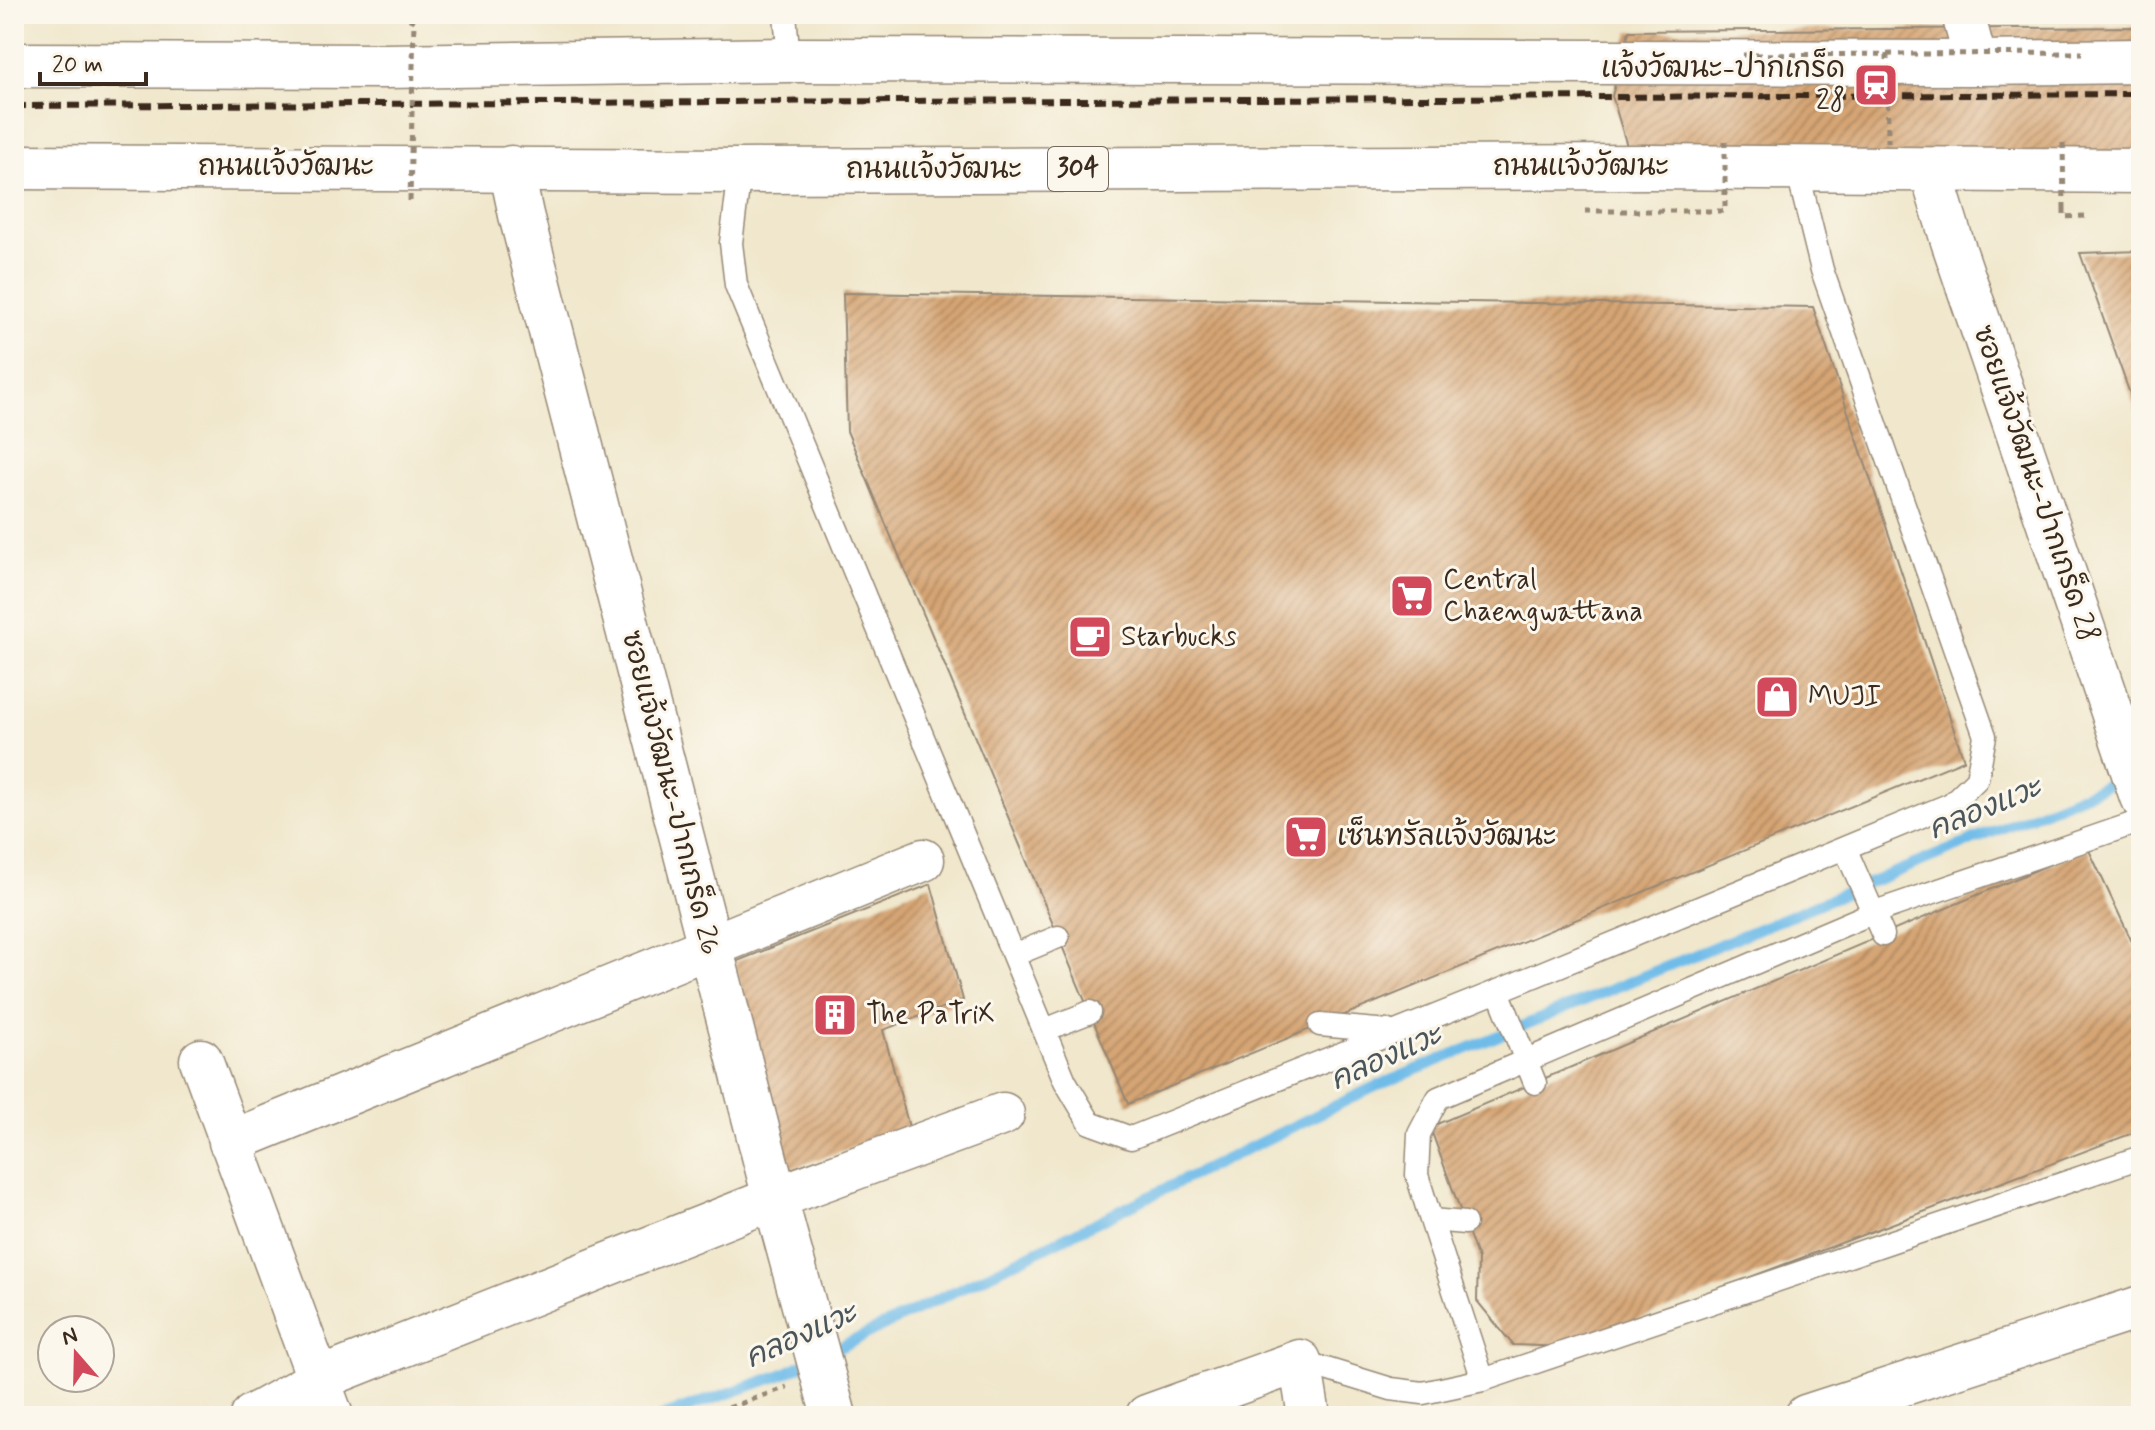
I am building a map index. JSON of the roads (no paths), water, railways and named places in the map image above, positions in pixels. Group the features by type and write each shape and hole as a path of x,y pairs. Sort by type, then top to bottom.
{"main road":[{"path":"14,65 386,66 789,60 2141,61"},
{"name":"ถนนแจ้งวัฒนะ","path":"14,167 740,171 1634,167 2141,171"},
{"name":"ซอยแจ้งวัฒนะ-ปากเกร็ด 26","path":"511,168 709,946 834,1416"}],"street":[{"path":"1963,14 1976,63"},
{"name":"ซอยแจ้งวัฒนะ-ปากเกร็ด 28","path":"1933,170 1952,241 2137,791"},
{"path":"230,1142 923,860"},
{"path":"201,1060 326,1398"},
{"path":"252,1416 326,1398 775,1198 1003,1114"},
{"path":"1806,1416 2141,1307"},
{"path":"1147,1416 1300,1361 1309,1416"}],"lane":[{"path":"785,14 789,60"},
{"path":"740,171 731,243 736,285 1065,1081 1090,1123 1131,1138 1498,991 1850,859 1951,804 1977,779 1985,736 1822,270 1797,169"},
{"path":"1483,1380 1417,1175 1419,1134 1438,1098 1521,1053 2137,791"},
{"path":"1850,859 1883,935"},
{"path":"1014,955 1058,937"},
{"path":"1498,991 1535,1083"},
{"path":"1045,1030 1090,1012"},
{"path":"1320,1025 1393,1032"},
{"path":"1300,1361 1391,1389 1423,1393 1483,1380 2141,1157"},
{"path":"1431,1220 1465,1223"}],"waterway":[{"name":"คลองแวะ","path":"826,1354 1372,1088 2126,777"},
{"name":"คลองแวะ","path":"663,1416 781,1375 810,1361"}],"railway":[{"path":"14,106 2141,94"}],"place":[{"name":"แจ้งวัฒนะ-ปากเกร็ด 28","path":"1876,85"},
{"name":"Central Chaengwattana","path":"1412,596"},
{"name":"Starbucks","path":"1090,637"},
{"name":"MUJI","path":"1777,697"},
{"name":"เซ็นทรัลแจ้งวัฒนะ","path":"1306,837"},
{"name":"The PaTriX","path":"835,1015"}]}
